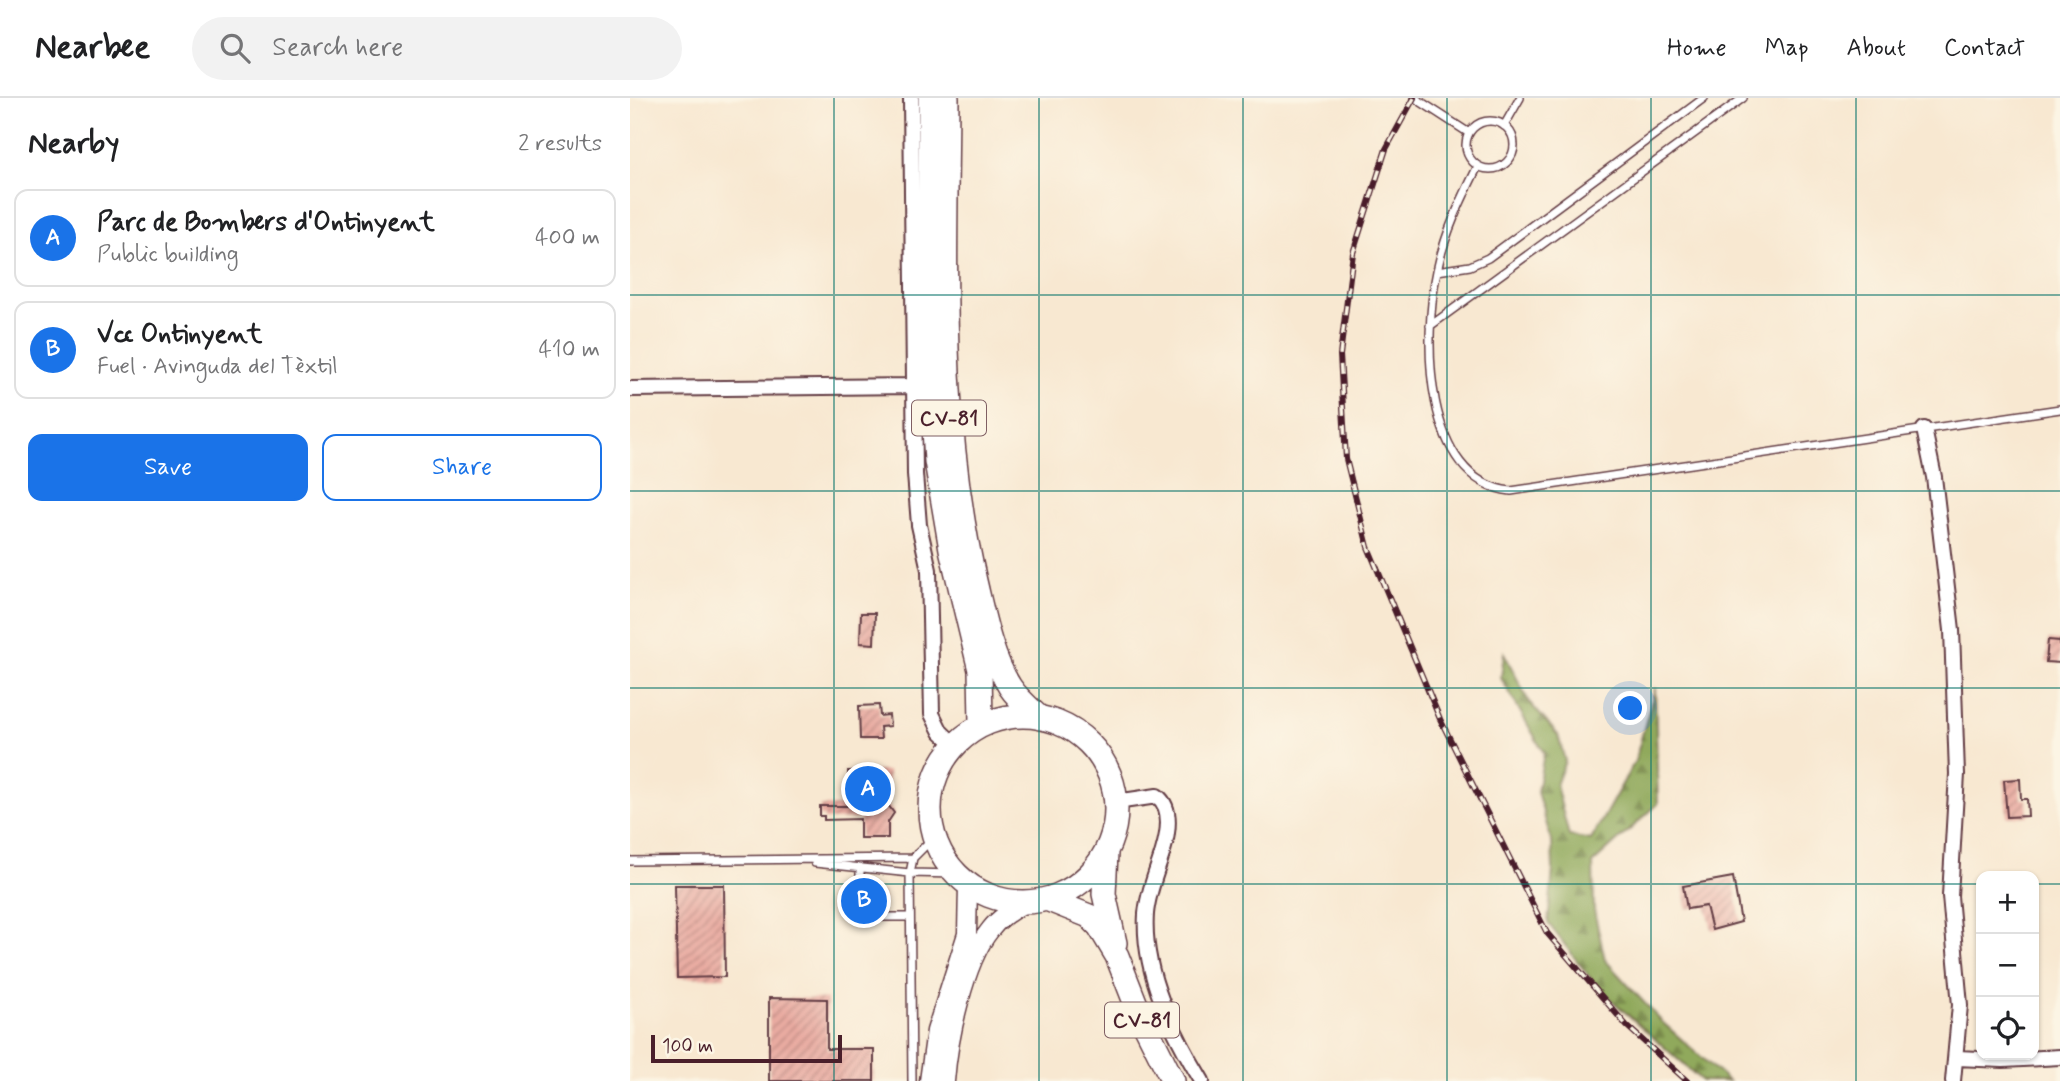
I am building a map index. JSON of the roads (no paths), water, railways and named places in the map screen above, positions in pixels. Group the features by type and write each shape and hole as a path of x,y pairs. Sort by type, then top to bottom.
{"main road":[{"name":"CV-81","path":"930,98 930,367 936,461 951,549 981,670 981,723"},
{"name":"CV-81","path":"947,98 945,323 954,468 978,592 1000,666 1011,688 1040,718"},
{"name":"CV-81","path":"1014,716 1040,718 1073,731 1100,756 1111,778 1116,802 1115,829 1106,853 1091,874 1072,890 1049,900 1024,903 995,899 962,880 943,857 934,837 930,813 933,788 936,776 955,745 981,723 1014,716"},
{"name":"CV-81","path":"1106,853 1104,894 1117,956 1140,1015 1173,1081"},
{"name":"CV-81","path":"1049,900 1089,916 1117,956"}],"street":[{"path":"911,98 913,386 917,502 930,583 930,701 936,724 955,745"},
{"path":"630,389 913,386"},
{"path":"1924,429 1934,477 1951,615 1957,774 1950,896 1960,1005 1953,1081"},
{"path":"1116,802 1157,796 1167,811 1167,834 1148,901 1147,942 1170,1022 1202,1081"},
{"path":"929,1081 936,1031 968,934 962,880"},
{"path":"945,1081 949,1042 978,951 989,931 1002,917 1024,903"},
{"path":"1957,1058 2003,1060 2060,1057"}],"lane":[{"path":"1415,98 1469,133"},
{"path":"1504,126 1520,98"},
{"path":"1437,271 1470,266 1488,258 1704,98"},
{"path":"1430,326 1743,98"},
{"path":"1489,121 1504,126 1513,139 1512,154 1501,166 1486,169 1478,166 1466,147 1469,133 1489,121"},
{"path":"1478,166 1453,217 1437,271 1430,326 1430,369 1441,421 1464,468 1475,478 1499,489 1511,491 2060,409"},
{"path":"912,1081 910,873 914,858 934,837"},
{"path":"630,861 793,861 858,856 914,858"},
{"path":"793,861 962,880"},
{"path":"860,867 860,893"},
{"path":"860,908 860,917 910,917"}],"railway":[{"path":"1414,98 1386,149 1353,253 1340,355 1346,459 1368,547 1440,719 1547,933 1627,1026 1687,1081"}],"place":[{"name":"Parc de Bombers d'Ontinyent","path":"868,789"},
{"name":"Vcc Ontinyent","path":"864,901"}]}
